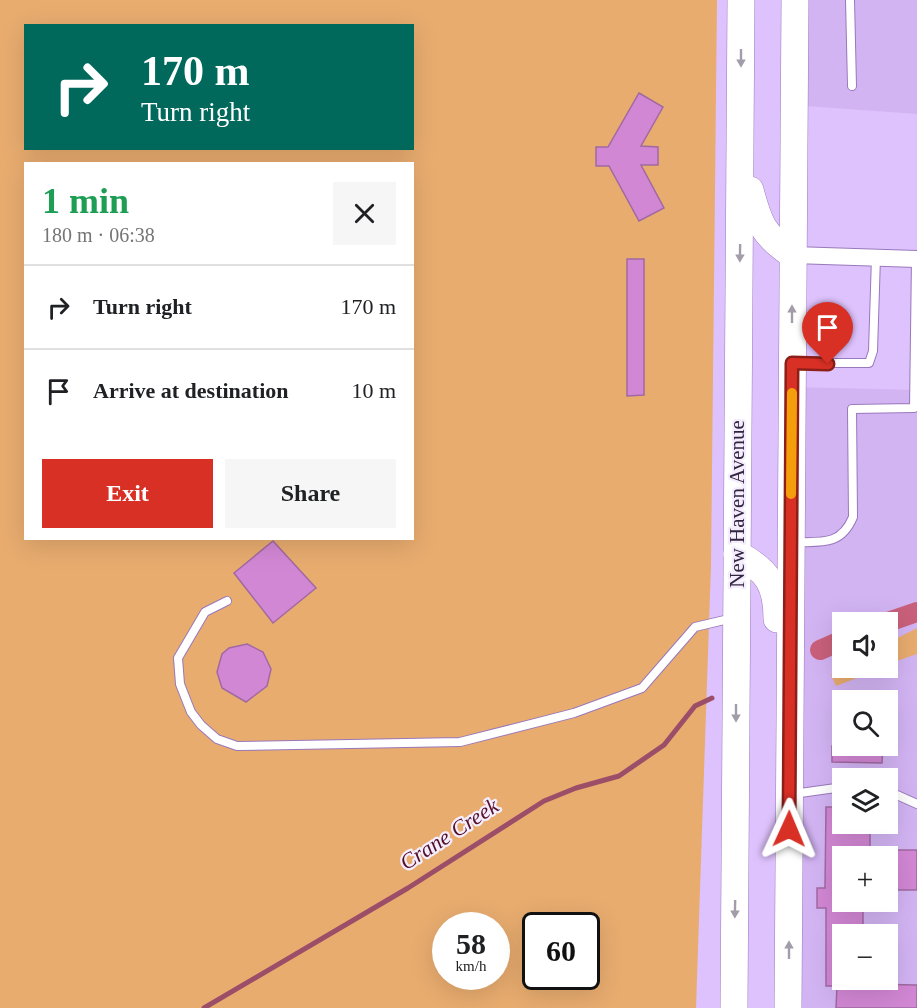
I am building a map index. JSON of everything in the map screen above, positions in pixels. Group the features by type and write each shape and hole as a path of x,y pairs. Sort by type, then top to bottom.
{"main road":[{"name":"New Haven Avenue","path":"737,1001 736,555 741,0"},
{"path":"788,1008 795,0"},
{"path":"741,154 758,223 772,242 793,255"},
{"path":"736,555 757,565 770,582 776,595 775,762 789,829"}],"street":[{"path":"793,255 916,259"}],"lane":[{"path":"850,0 852,86"},
{"path":"792,363 869,363 873,351 876,257"},
{"path":"791,542 822,542 838,538 848,530 853,517 852,409 914,408 916,259"},
{"path":"227,601 205,612 178,658 180,684 191,712 201,725 217,739 237,746 460,742 574,713 642,688 695,627 736,617"},
{"path":"789,795 832,789"},
{"path":"898,795 917,804"}],"shaded area":[{"path":"0,0 717,0 711,565 696,1008 0,1008"},
{"path":"805,0 917,0 917,114 805,106"},
{"path":"792,387 917,390 917,1008 788,1008"},
{"path":"917,628 917,654 898,661 898,638"},
{"path":"832,678 857,678 836,686"}],"building":[{"path":"639,93 663,107 641,146 658,147 658,165 641,165 664,208 639,221 609,166 596,166 596,147 608,147"},
{"path":"627,259 644,259 644,395 627,396"},
{"path":"273,541 316,588 273,623 234,573"},
{"path":"247,644 263,652 271,669 267,686 246,702 222,688 217,672 222,654 229,648"},
{"path":"832,756 882,756 882,763 832,762"},
{"path":"826,807 832,807 832,834 870,834 870,846 832,846 832,912 863,912 863,924 832,924 832,986 826,986 826,908 817,908 817,888 825,888"},
{"path":"898,850 917,850 917,890 898,890"},
{"path":"898,985 917,985 917,1008 836,1008 837,990 898,990"}],"waterway":[{"name":"Crane Creek","path":"898,619 917,612"},
{"name":"Crane Creek","path":"820,650 832,645"},
{"name":"Crane Creek","path":"204,1008 408,888 544,801 576,788 619,776 664,745 695,706 712,698"}],"slow traffic":[{"path":"791,494 792,393"}],"route":[{"path":"789,829 792,363 828,364"}]}
